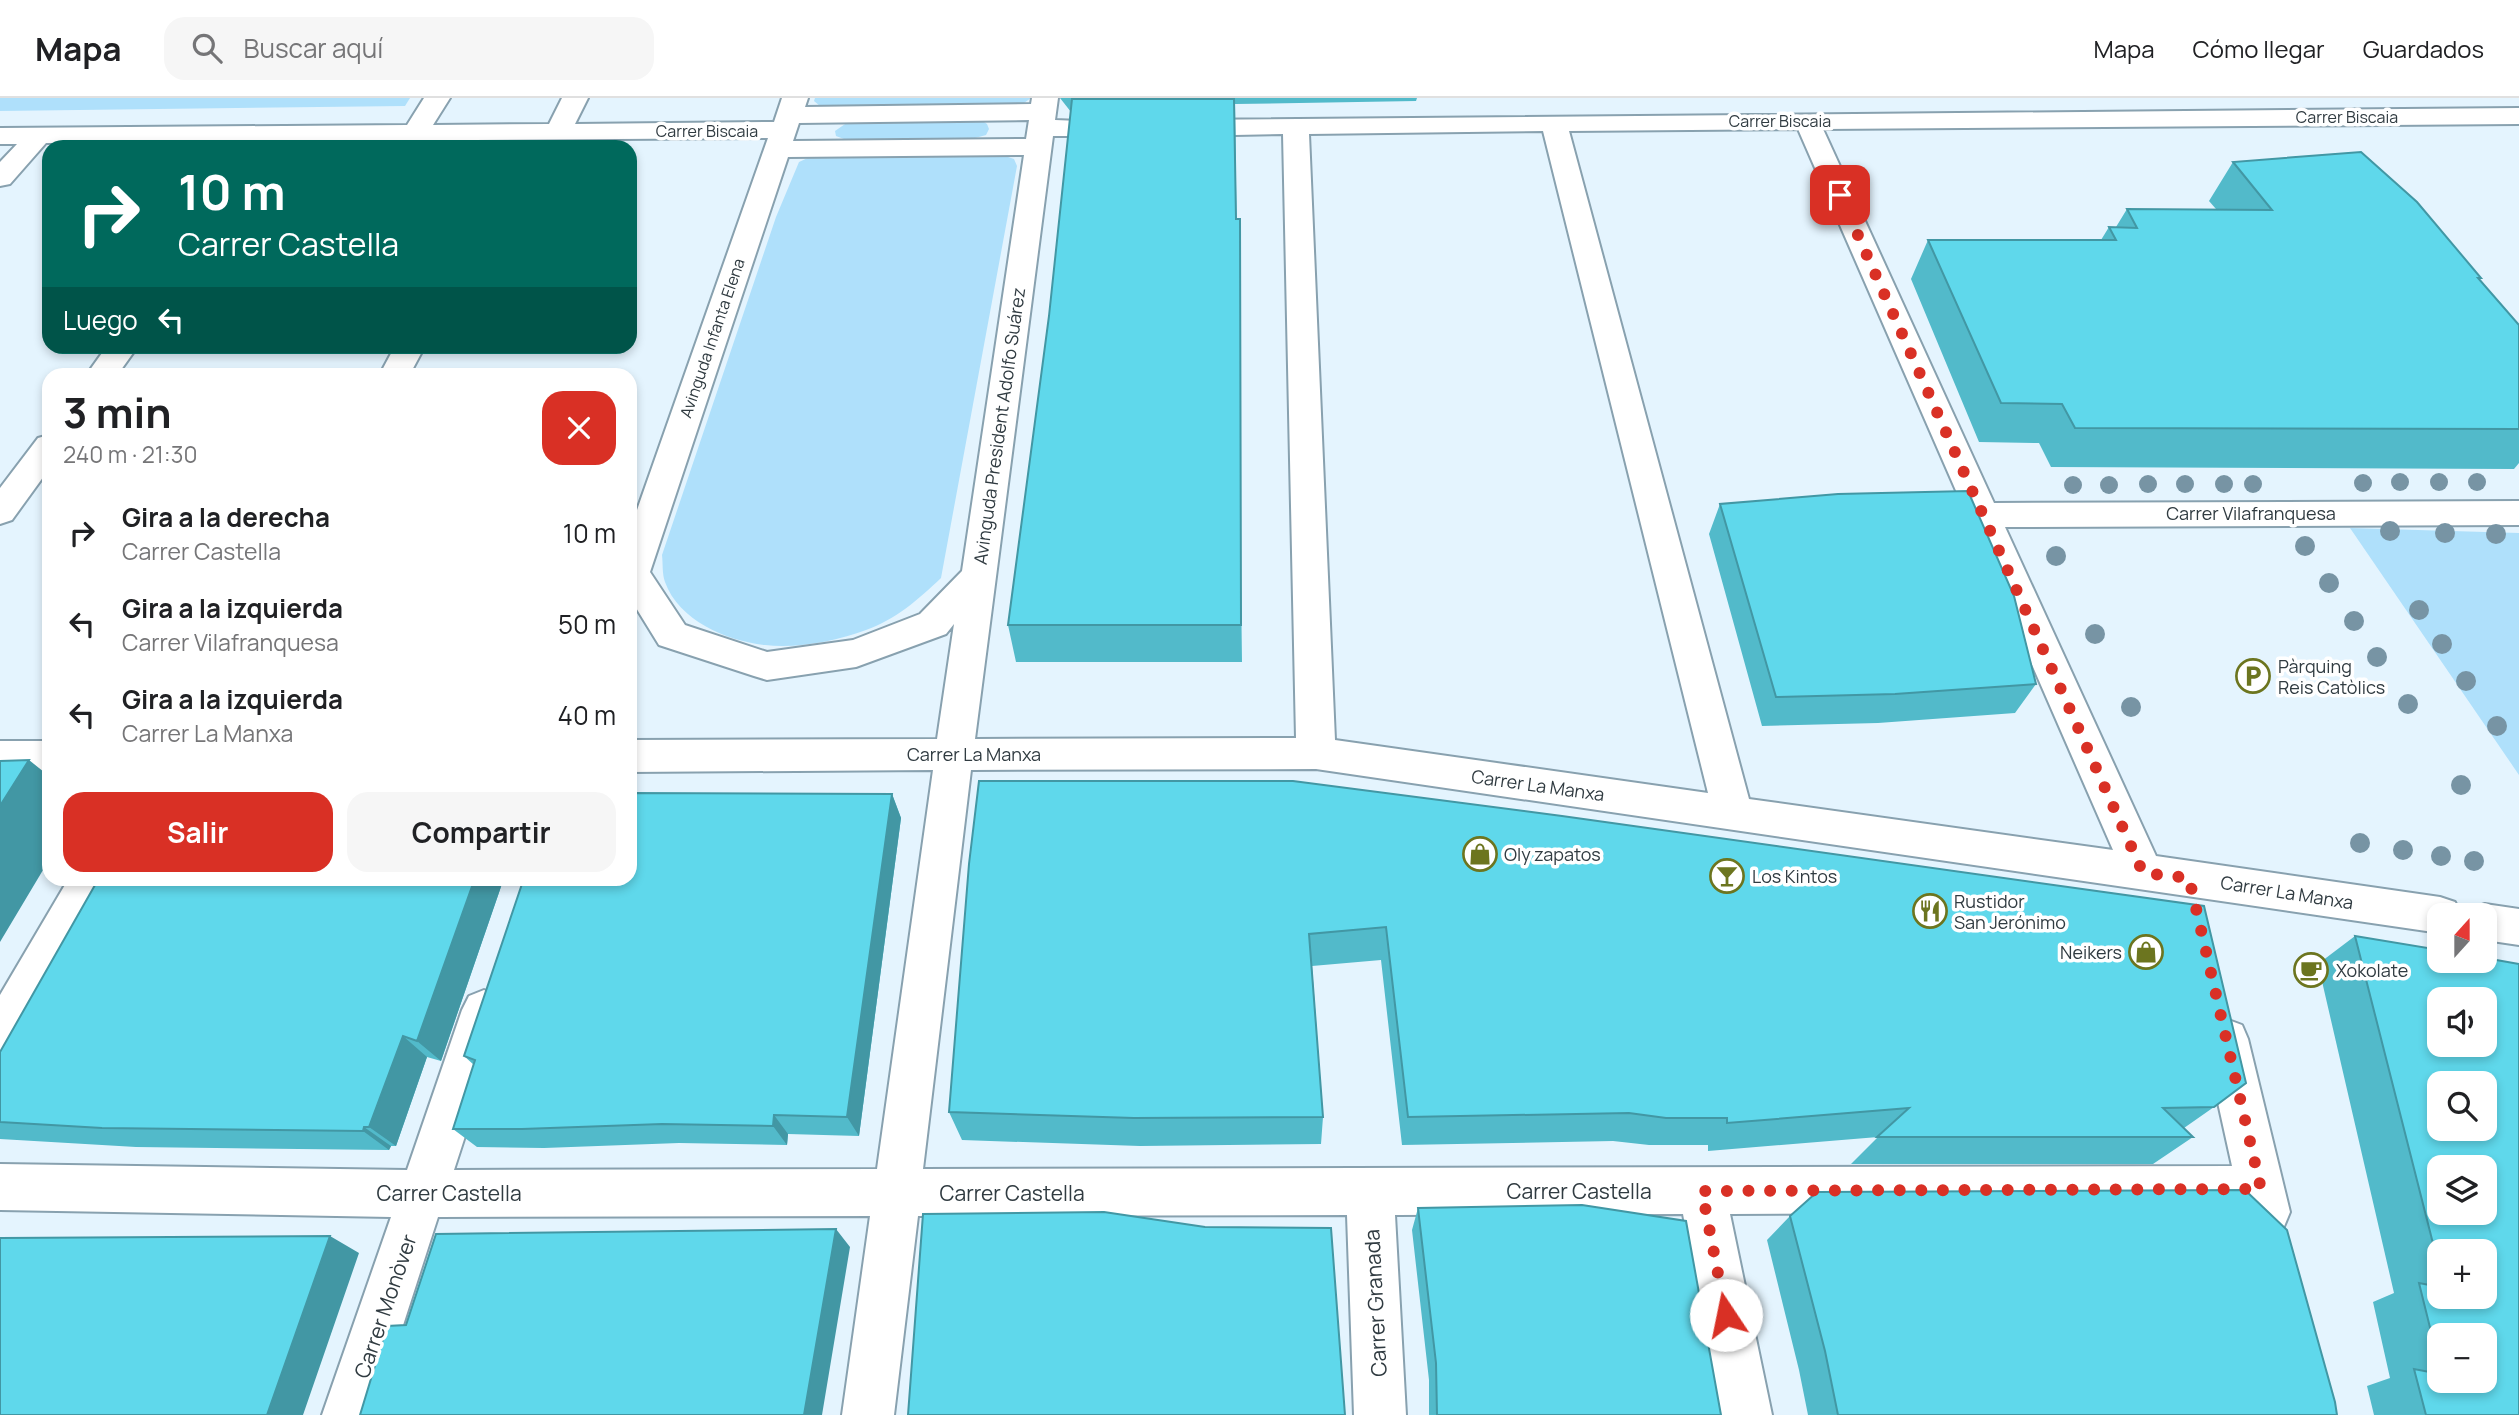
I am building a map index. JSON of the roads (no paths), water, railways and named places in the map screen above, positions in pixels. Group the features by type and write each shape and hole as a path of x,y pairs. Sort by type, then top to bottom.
{"street":[{"path":"415,133 437,98"},
{"path":"558,132 575,98"},
{"name":"Carrer Biscaia","path":"1165,128 2519,116"},
{"path":"787,123 1042,121 1139,128"},
{"path":"787,123 1042,121"},
{"name":"Avinguda President Adolfo Suárez","path":"954,755 1042,121"},
{"path":"1807,121 2143,873"},
{"name":"Carrer Biscaia","path":"293,140 415,133 518,140 558,132 787,123"},
{"name":"Avinguda Infanta Elena","path":"637,559 787,123"},
{"path":"1554,123 1733,813"},
{"path":"1296,128 1316,753"},
{"name":"Carrer Biscaia","path":"0,136 229,140"},
{"path":"0,178 39,136"},
{"path":"0,512 42,455"},
{"name":"Carrer Vilafranquesa","path":"1983,515 2519,513"},
{"path":"637,585 672,635 767,666 856,653 933,624 978,576"},
{"name":"Carrer La Manxa","path":"637,756 1316,753 2143,873 2194,898 2427,914"},
{"path":"868,1415 954,755"},
{"path":"0,757 42,757"},
{"path":"0,1036 86,886"},
{"path":"2497,924 2519,927"},
{"name":"Carrer Monòver","path":"348,1415 497,971"},
{"path":"2217,999 2277,1255"},
{"name":"Carrer Castella","path":"0,1187 422,1194 2261,1189"},
{"name":"Carrer Granada","path":"1370,1191 1380,1415"},
{"path":"1702,1191 1746,1415"}],"place":[{"name":"Pàrquing Reis Catòlics","path":"2253,676"},
{"name":"Oly zapatos","path":"1480,854"},
{"name":"Los Kintos","path":"1727,876"},
{"name":"Rustidor San Jerónimo","path":"1930,911"},
{"name":"Neikers","path":"2146,952"},
{"name":"Xokolate","path":"2311,970"}]}
